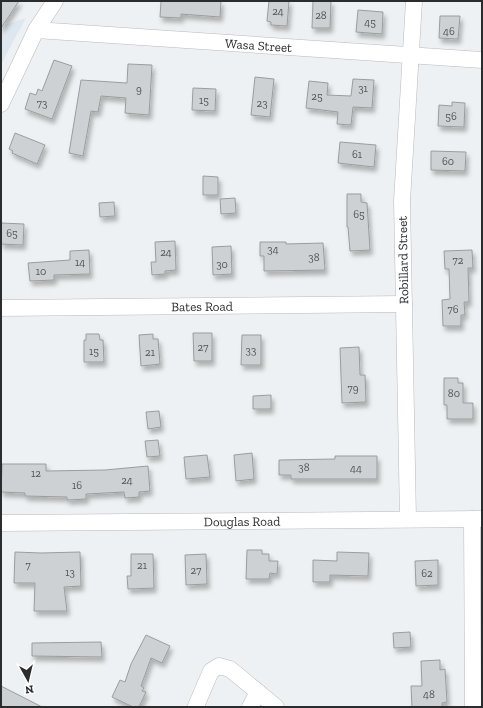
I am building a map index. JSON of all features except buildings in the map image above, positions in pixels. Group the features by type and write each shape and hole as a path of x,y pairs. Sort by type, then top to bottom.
{"street":[{"path":"1,104 5,85 36,30 55,1"},
{"name":"Robillard Street","path":"408,519 402,201 414,1"},
{"name":"Wasa Street","path":"36,30 482,60"},
{"name":"Bates Road","path":"1,308 404,304"},
{"path":"473,707 477,519"},
{"name":"Douglas Road","path":"1,523 477,519"},
{"path":"196,706 212,671 219,666 230,669 276,707"},
{"path":"250,707 258,692"}],"shaded area":[{"path":"26,18 9,49 1,65 1,26"}]}
